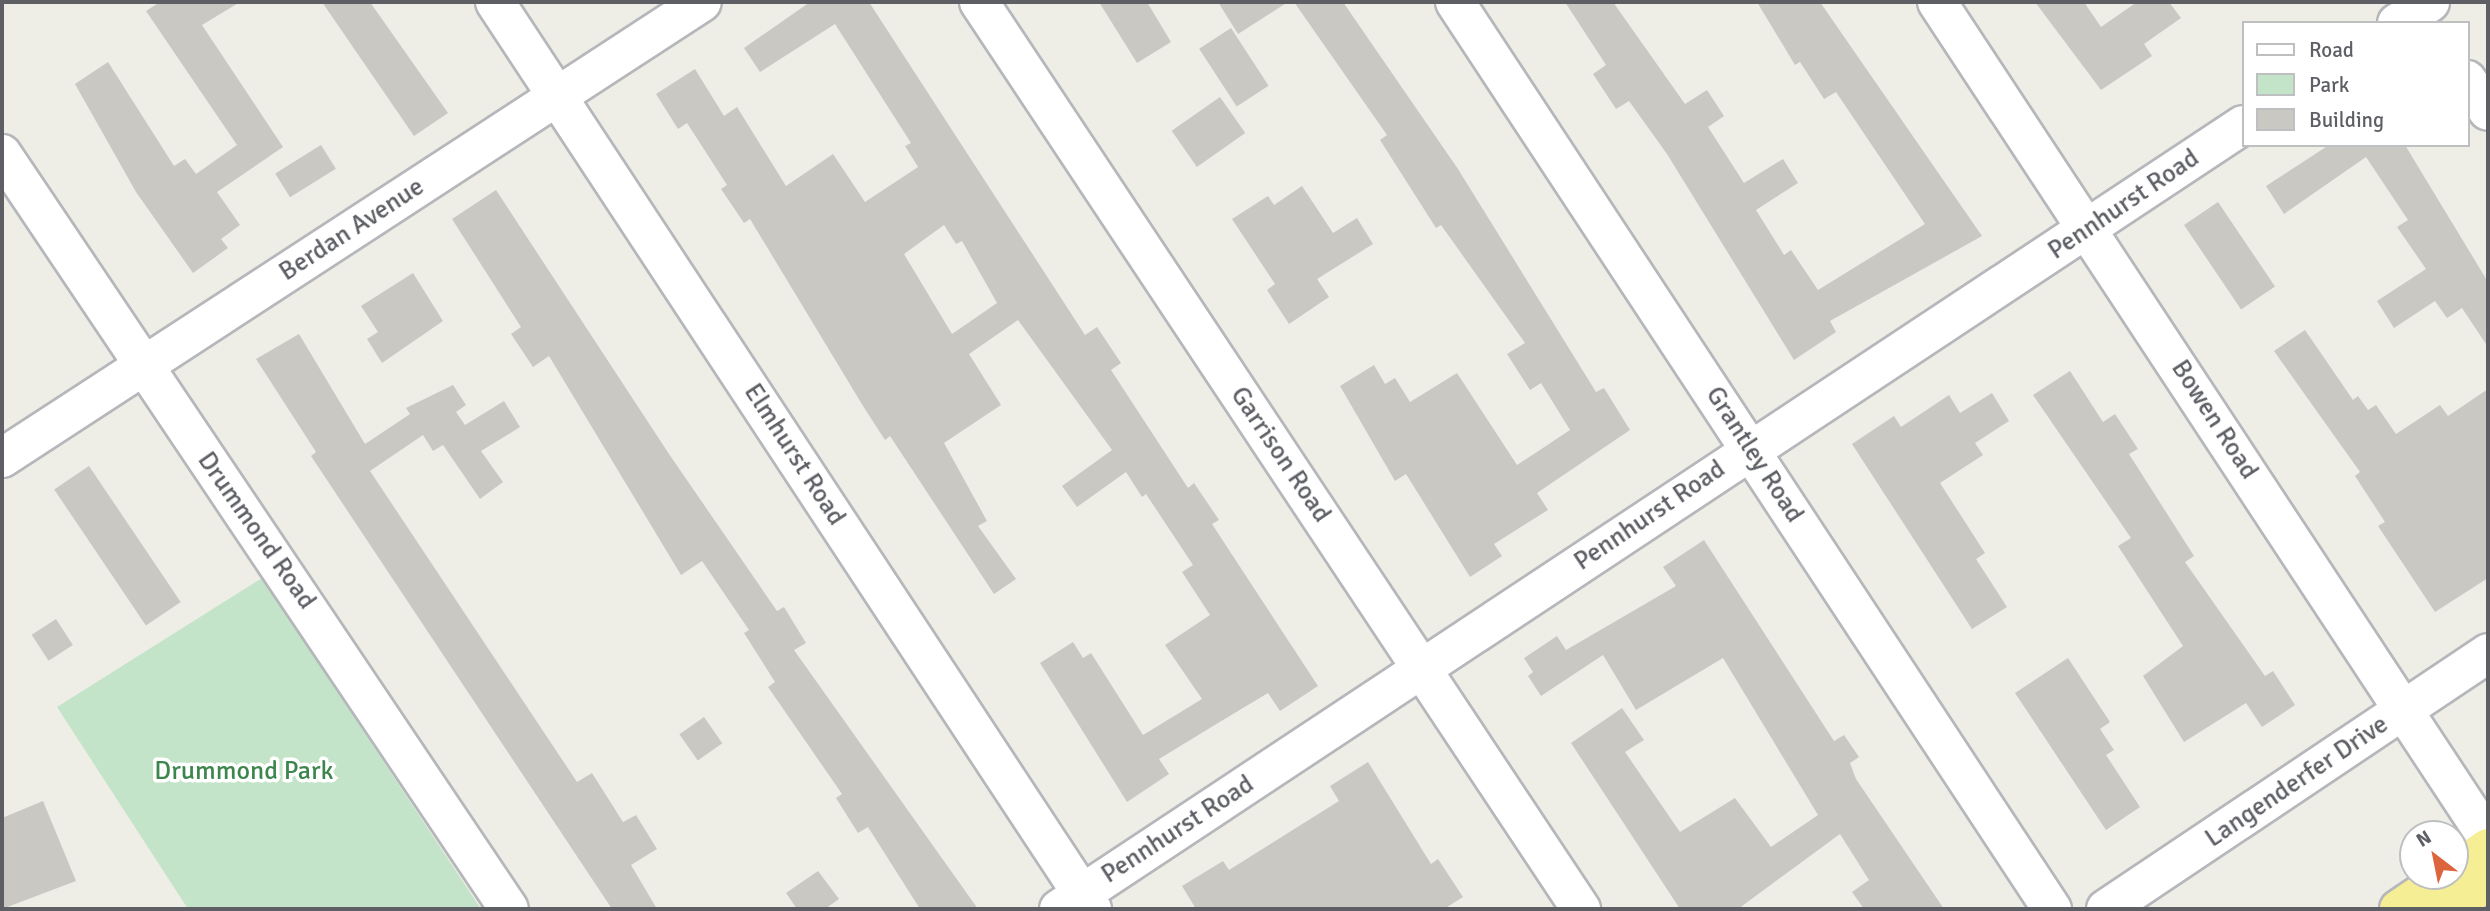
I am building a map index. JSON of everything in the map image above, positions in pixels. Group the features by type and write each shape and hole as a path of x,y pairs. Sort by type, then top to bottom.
{"highway":[{"path":"2469,861 2488,848"},
{"path":"2448,909 2488,881"},
{"path":"2399,909 2427,890"}],"street":[{"name":"Elmhurst Road","path":"495,2 559,96 1078,904"},
{"name":"Berdan Avenue","path":"2,458 702,2"},
{"name":"Garrison Road","path":"979,2 1581,909"},
{"name":"Grantley Road","path":"1455,2 2052,909"},
{"name":"Bowen Road","path":"1937,2 2488,839"},
{"path":"2469,83 2488,111"},
{"name":"Pennhurst Road","path":"1078,904 1750,448 2242,126"},
{"name":"Drummond Road","path":"2,154 142,367 509,909"},
{"name":"Langenderfer Drive","path":"2106,909 2488,653"}],"green space":[{"name":"Drummond Park","path":"262,578 481,909 188,909 57,707"}],"building":[{"path":"160,2 240,2 202,25 283,147 217,192 240,225 221,239 228,248 193,273 136,192 75,84 108,62 174,166 185,159 196,174 237,145 146,11"},
{"path":"322,2 370,2 448,113 414,136"},
{"path":"810,2 869,2 1085,335 1097,327 1121,363 1111,370 1188,488 1194,483 1219,520 1212,524 1318,686 1280,711 1268,693 1218,723 1159,759 1169,774 1127,802 1040,663 1073,642 1083,658 1091,653 1143,735 1202,699 1165,645 1210,615 1182,572 1193,565 1146,494 1142,497 1126,472 1077,507 1062,486 1112,450 1018,320 969,354 1001,405 944,443 987,521 978,526 1016,579 994,594 890,436 885,440 750,219 744,223 721,189 727,185 687,123 678,129 656,94 695,69 724,116 737,107 786,186 833,154 865,202 918,167 905,146 911,143 835,24 760,72 744,48","holes":["944,225 956,244 962,241 997,303 952,334 904,254"]},
{"path":"1099,2 1147,2 1171,42 1137,63"},
{"path":"1218,2 1288,2 1238,34"},
{"path":"1294,2 1343,2 1458,169 1596,392 1604,388 1630,430 1537,493 1548,510 1494,544 1502,556 1470,577 1406,474 1395,481 1340,386 1374,365 1385,384 1395,378 1410,402 1457,373 1517,465 1570,430 1541,383 1530,390 1507,354 1525,343 1441,225 1436,228 1380,140 1387,135"},
{"path":"1565,2 1613,2 1685,104 1707,90 1724,116 1708,127 1744,183 1783,159 1798,183 1756,210 1784,255 1791,250 1818,290 1925,224 1836,92 1824,99 1800,62 1795,65 1757,2 1820,2 1982,236 1830,321 1836,332 1794,360 1667,154 1629,101 1616,109 1593,74 1606,65"},
{"path":"2035,2 2084,2 2101,27 2137,2 2169,2 2181,18 2144,44 2152,56 2101,90"},
{"path":"1231,28 1269,86 1237,107 1199,49"},
{"path":"1220,97 1245,133 1197,167 1172,131"},
{"path":"321,145 336,169 290,197 275,174"},
{"path":"2326,147 2406,147 2488,282 2488,347 2462,308 2447,318 2435,301 2394,328 2377,301 2426,269 2397,227 2408,220 2366,157 2284,214 2266,186"},
{"path":"1302,186 1333,233 1357,218 1373,244 1317,279 1329,297 1289,324 1267,290 1275,284 1232,219 1268,196 1274,205"},
{"path":"496,190 669,454 777,611 784,607 806,643 794,650 978,909 920,909 868,827 858,833 836,798 842,794 768,687 775,682 744,633 749,630 702,561 681,575 549,356 533,367 511,334 521,327 452,219"},
{"path":"2218,202 2275,287 2241,309 2184,225"},
{"path":"413,273 443,321 382,363 367,339 378,332 361,306"},
{"path":"2305,330 2353,400 2358,396 2368,410 2376,405 2396,434 2440,405 2448,416 2488,389 2488,578 2435,612 2378,526 2385,522 2355,476 2360,472 2274,351"},
{"path":"299,334 365,444 410,414 406,408 453,385 466,405 456,412 465,425 504,401 520,427 481,451 503,482 480,499 443,445 433,451 423,435 370,471 577,782 592,773 623,822 636,815 657,849 631,865 657,909 612,909 311,456 316,452 256,359"},
{"path":"2070,371 2103,422 2115,414 2138,449 2129,454 2194,556 2185,562 2265,676 2273,671 2295,705 2262,727 2246,703 2184,742 2143,676 2183,646 2118,546 2131,538 2033,395"},
{"path":"1992,393 2009,421 1975,443 1983,455 1940,483 1985,553 1976,559 2007,607 1972,629 1852,444 1894,416 1901,427 1949,395 1960,413"},
{"path":"89,466 181,602 146,625 54,489"},
{"path":"1704,540 1834,741 1844,735 1859,757 1850,763 1856,779 1944,909 1864,909 1852,892 1869,880 1840,834 1738,909 1680,909 1571,743 1622,708 1644,740 1625,752 1680,832 1735,798 1771,847 1818,815 1723,658 1636,710 1603,655 1541,696 1528,676 1533,672 1524,658 1557,636 1566,650 1676,586 1663,567"},
{"path":"56,619 73,645 49,661 32,635"},
{"path":"2068,658 2110,722 2100,729 2114,750 2106,755 2140,807 2106,830 2015,693"},
{"path":"704,717 722,743 698,760 679,734"},
{"path":"1368,762 1431,864 1438,859 1463,897 1444,909 1196,909 1182,886 1223,861 1229,870 1339,801 1330,786"},
{"path":"43,801 76,881 2,909 2,818"},
{"path":"818,871 839,899 825,909 797,909 786,893"}]}
